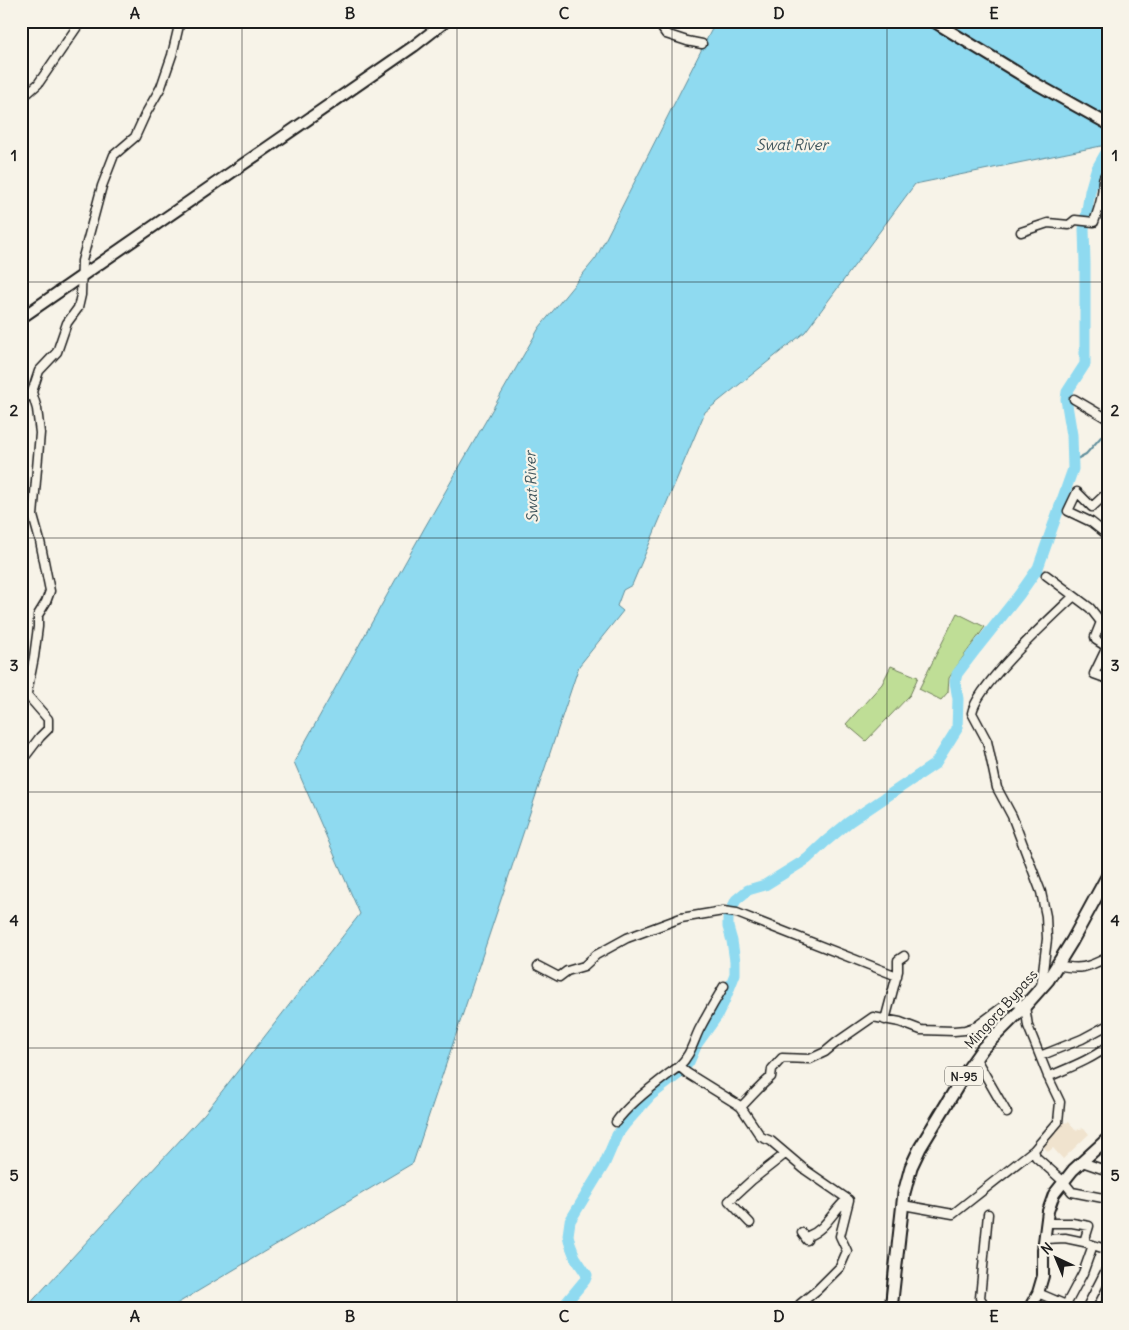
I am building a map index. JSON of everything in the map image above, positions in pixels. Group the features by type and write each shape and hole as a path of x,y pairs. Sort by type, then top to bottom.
{"highway":[{"name":"Mingora Bypass","path":"891,1309 904,1193 911,1167 920,1148 966,1072 983,1048 1048,980 1108,875"}],"main road":[{"path":"21,318 414,46 446,21"},
{"path":"932,21 1033,82 1108,124"},
{"path":"1029,1309 1038,1292 1043,1276 1046,1223 1054,1194 1073,1170 1108,1138"}],"street":[{"path":"21,96 30,92 38,84 81,21"},
{"path":"21,402 32,392 39,372 57,352 67,323 78,308 81,295 82,261 102,186 114,155 135,137 161,87 172,55 180,21"},
{"path":"657,21 666,34 702,44"},
{"path":"1021,232 1048,223 1069,225 1075,220 1094,222 1103,192 1103,177 1108,170"},
{"path":"21,762 48,729 48,719 24,690 34,657 38,615 50,591 33,516 40,433 37,409 32,392"},
{"path":"1074,399 1108,419"},
{"path":"1108,492 1092,507 1076,492 1068,511 1091,522 1105,533 1108,528"},
{"path":"1046,575 1090,608 1100,622 1095,637 1096,640 1106,647 1094,674 1108,680"},
{"path":"1042,987 1047,940 1042,892 1012,816 997,788 987,740 972,713 981,693 1001,669 1074,596"},
{"path":"538,966 559,977 567,971 584,966 596,955 627,938 681,918 723,911 737,913 897,976"},
{"path":"885,1020 897,976 898,960 904,956"},
{"path":"1057,966 1074,969 1090,966 1108,957"},
{"path":"616,1122 642,1096 679,1066 692,1050 696,1035 704,1019 724,986"},
{"path":"741,1107 771,1077 772,1069 782,1058 810,1059 825,1052 873,1017 900,1022 921,1030 954,1031 976,1026 1000,1008 1015,1002 1025,1006 1028,1026 1060,1102 1058,1122 1034,1150 953,1214 903,1205"},
{"path":"1040,1056 1082,1039 1108,1025"},
{"path":"1048,1077 1075,1066 1108,1046"},
{"path":"976,1059 1007,1112"},
{"path":"679,1066 741,1107 761,1137 770,1141 804,1169 849,1200 840,1236 848,1251 840,1266 817,1290 800,1304 799,1309"},
{"path":"1034,1150 1036,1157 1064,1182 1072,1192 1108,1200"},
{"path":"750,1223 729,1201 785,1154"},
{"path":"1082,1162 1108,1171"},
{"path":"802,1233 807,1240 808,1236 825,1224 839,1205 846,1200"},
{"path":"987,1309 980,1298 988,1214"},
{"path":"1046,1223 1072,1222 1089,1226 1084,1242"},
{"path":"1044,1239 1066,1238 1108,1250"},
{"path":"1038,1292 1065,1307 1083,1273 1093,1245"},
{"path":"1086,1309 1108,1266"},
{"path":"1104,1309 1108,1297"}],"shaded area":[{"path":"1069,1122 1075,1130 1084,1128 1089,1134 1063,1159 1053,1148 1048,1152 1043,1146 1062,1123"}],"green space":[{"path":"957,613 985,627 949,678 948,692 941,700 919,689"},
{"path":"891,666 918,677 910,695 866,741 846,724 882,684"}],"water":[{"name":"Swat River","path":"716,21 1108,21 1108,144 915,184 805,332 705,412 632,585 623,590 617,606 623,611 579,666 413,1163 168,1309 25,1309 205,1113 360,914 294,762 539,328 596,258"}],"waterway":[{"path":"561,1309 587,1275 575,1257 570,1244 568,1235 570,1221 604,1165 617,1135 650,1096 680,1073 689,1062 697,1044 717,1016 724,1002 735,974 735,961 728,927 728,917 736,900 748,890 765,885 807,859 849,822 935,764 957,729 958,699 955,682 957,674 1038,568 1073,469 1072,435 1066,399 1067,392 1085,364 1084,229 1090,191 1096,170 1108,149"},
{"path":"1073,461 1086,454 1108,429"}]}
